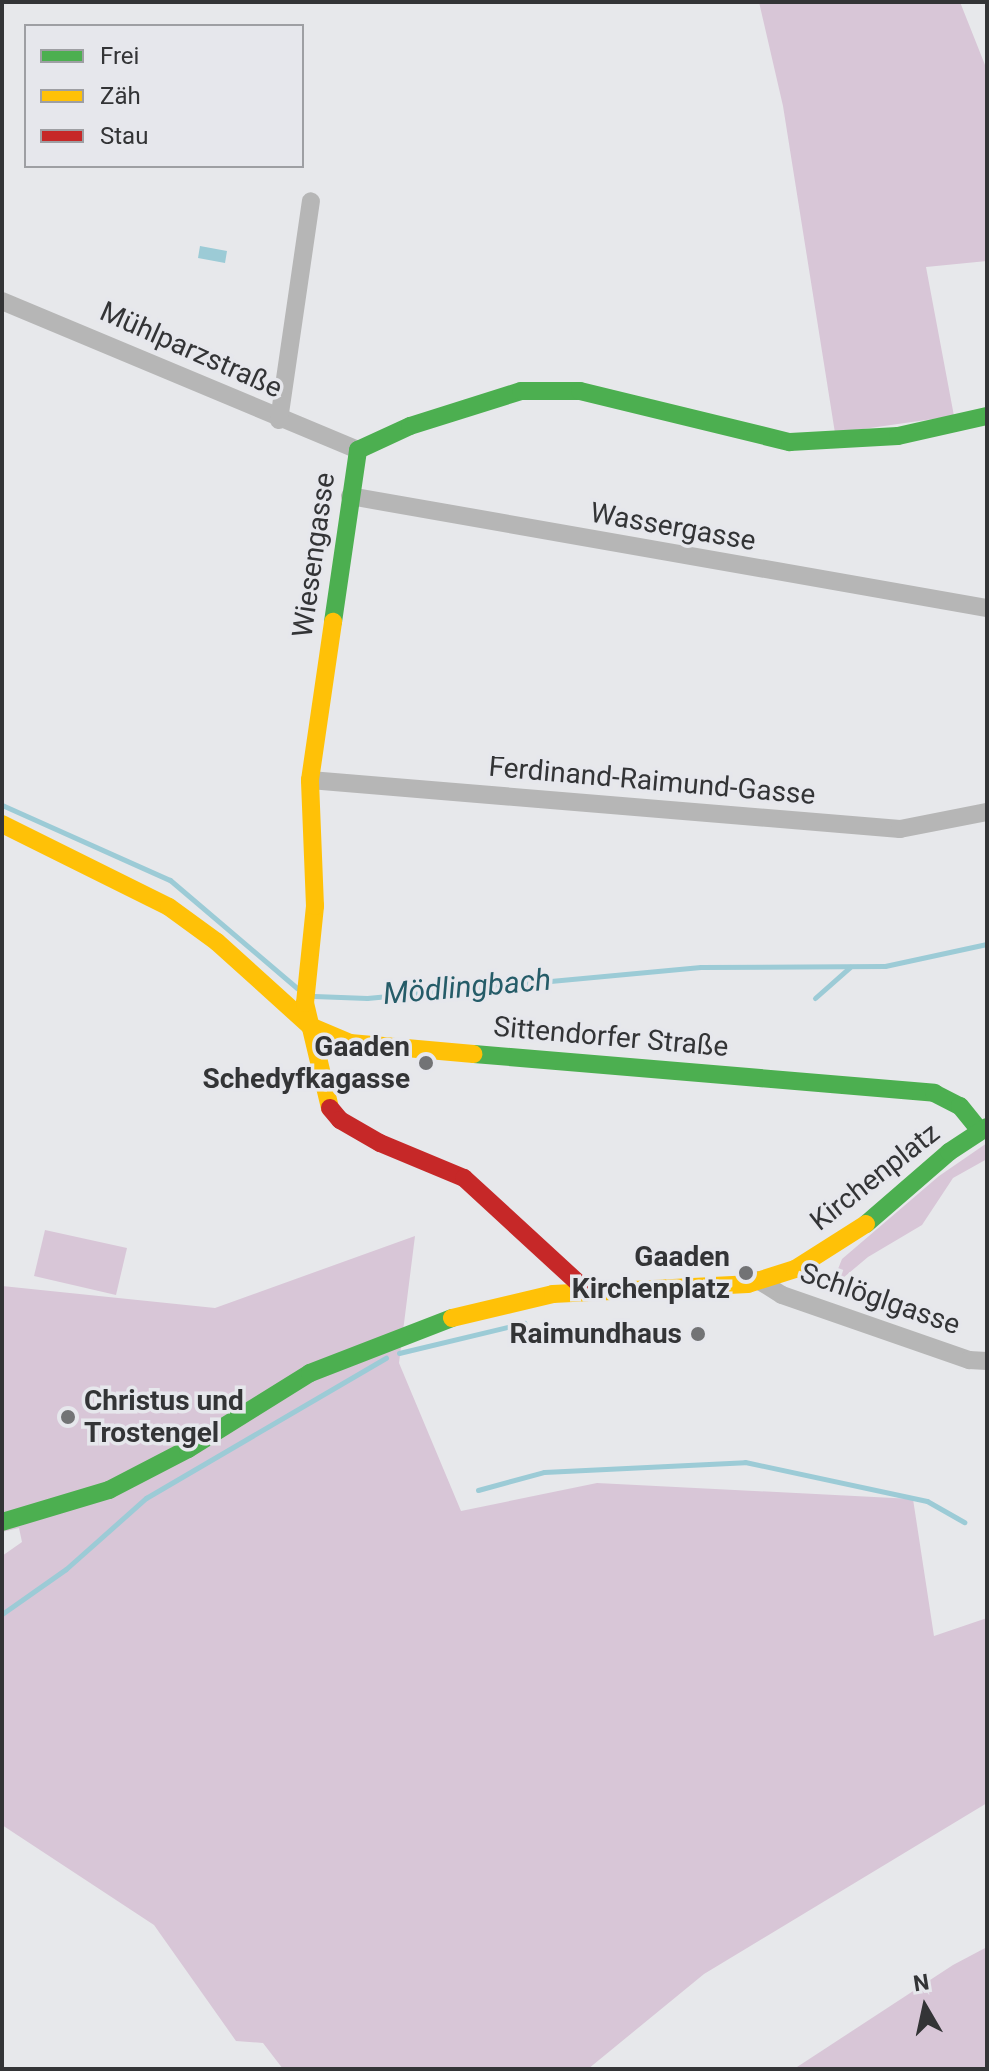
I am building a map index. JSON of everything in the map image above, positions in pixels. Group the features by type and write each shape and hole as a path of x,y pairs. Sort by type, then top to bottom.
{"street":[{"path":"279,420 311,201"},
{"name":"Mühlparzstraße","path":"2,301 279,420 358,450"},
{"name":"Wiesengasse","path":"588,1292 464,1178 380,1143 340,1120 326,1103 305,1003 315,906 310,780 358,450 410,426 521,391 580,391 790,442 898,436 987,416"},
{"name":"Wassergasse","path":"350,496 987,608"},
{"name":"Ferdinand-Raimund-Gasse","path":"310,780 900,829 987,812"},
{"name":"Sittendorfer Straße","path":"2,824 169,907 217,942 310,1026 350,1043 934,1093 960,1106 983,1129"},
{"name":"Kirchenplatz","path":"2,1522 82,1500 141,1475 310,1373 374,1346 507,1302 588,1292 710,1288 758,1280 795,1269 856,1233 983,1129"},
{"name":"Schlöglgasse","path":"758,1280 782,1295 969,1360 987,1361"}],"shaded area":[{"path":"759,2 960,2 987,70 987,261 926,267 954,416 835,433 783,106"},
{"path":"987,1143 987,1159 953,1178 922,1225 868,1257 843,1278 836,1274 842,1259 939,1176"},
{"path":"45,1230 127,1248 116,1295 34,1276"},
{"path":"415,1236 399,1363 461,1511 597,1483 913,1499 934,1636 987,1618 987,1803 704,1974 588,2069 283,2069 263,2043 236,2041 154,1925 2,1825 2,1556 22,1542 19,1528 2,1532 2,1286 215,1308"},
{"path":"987,1947 987,2068 794,2069 953,1965"}],"water":[{"path":"200,246 227,251 225,263 198,258"}],"waterway":[{"name":"Mödlingbach","path":"2,805 170,880 297,988"},
{"name":"Mödlingbach","path":"314,996 367,998 701,967 885,966 987,944"},
{"path":"815,998 850,967"},
{"path":"399,1353 524,1323"},
{"path":"2,1614 66,1569 146,1498 386,1358"},
{"path":"478,1490 544,1472 745,1462 927,1501 964,1522"}],"traffic: fast":[{"path":"333,622 358,450 410,426 521,391 580,391 790,442 898,436 987,416"},
{"path":"474,1054 934,1093 960,1106 980,1131"},
{"path":"866,1224 949,1152 987,1127"},
{"path":"2,1522 109,1490 188,1449 310,1373 452,1318"}],"traffic: slow":[{"path":"330,1108 305,1003 315,906 310,780 333,622"},
{"path":"2,824 169,907 217,942 310,1026 350,1043 474,1054"},
{"path":"452,1318 553,1294 748,1284 795,1269 866,1224"}],"traffic: jam":[{"path":"330,1108 340,1120 380,1143 464,1178 588,1292"}],"place":[{"name":"Gaaden Schedyfkagasse","path":"426,1063"},
{"name":"Gaaden Kirchenplatz","path":"746,1273"},
{"name":"Raimundhaus","path":"698,1334"},
{"name":"Christus und Trostengel","path":"68,1417"}]}
